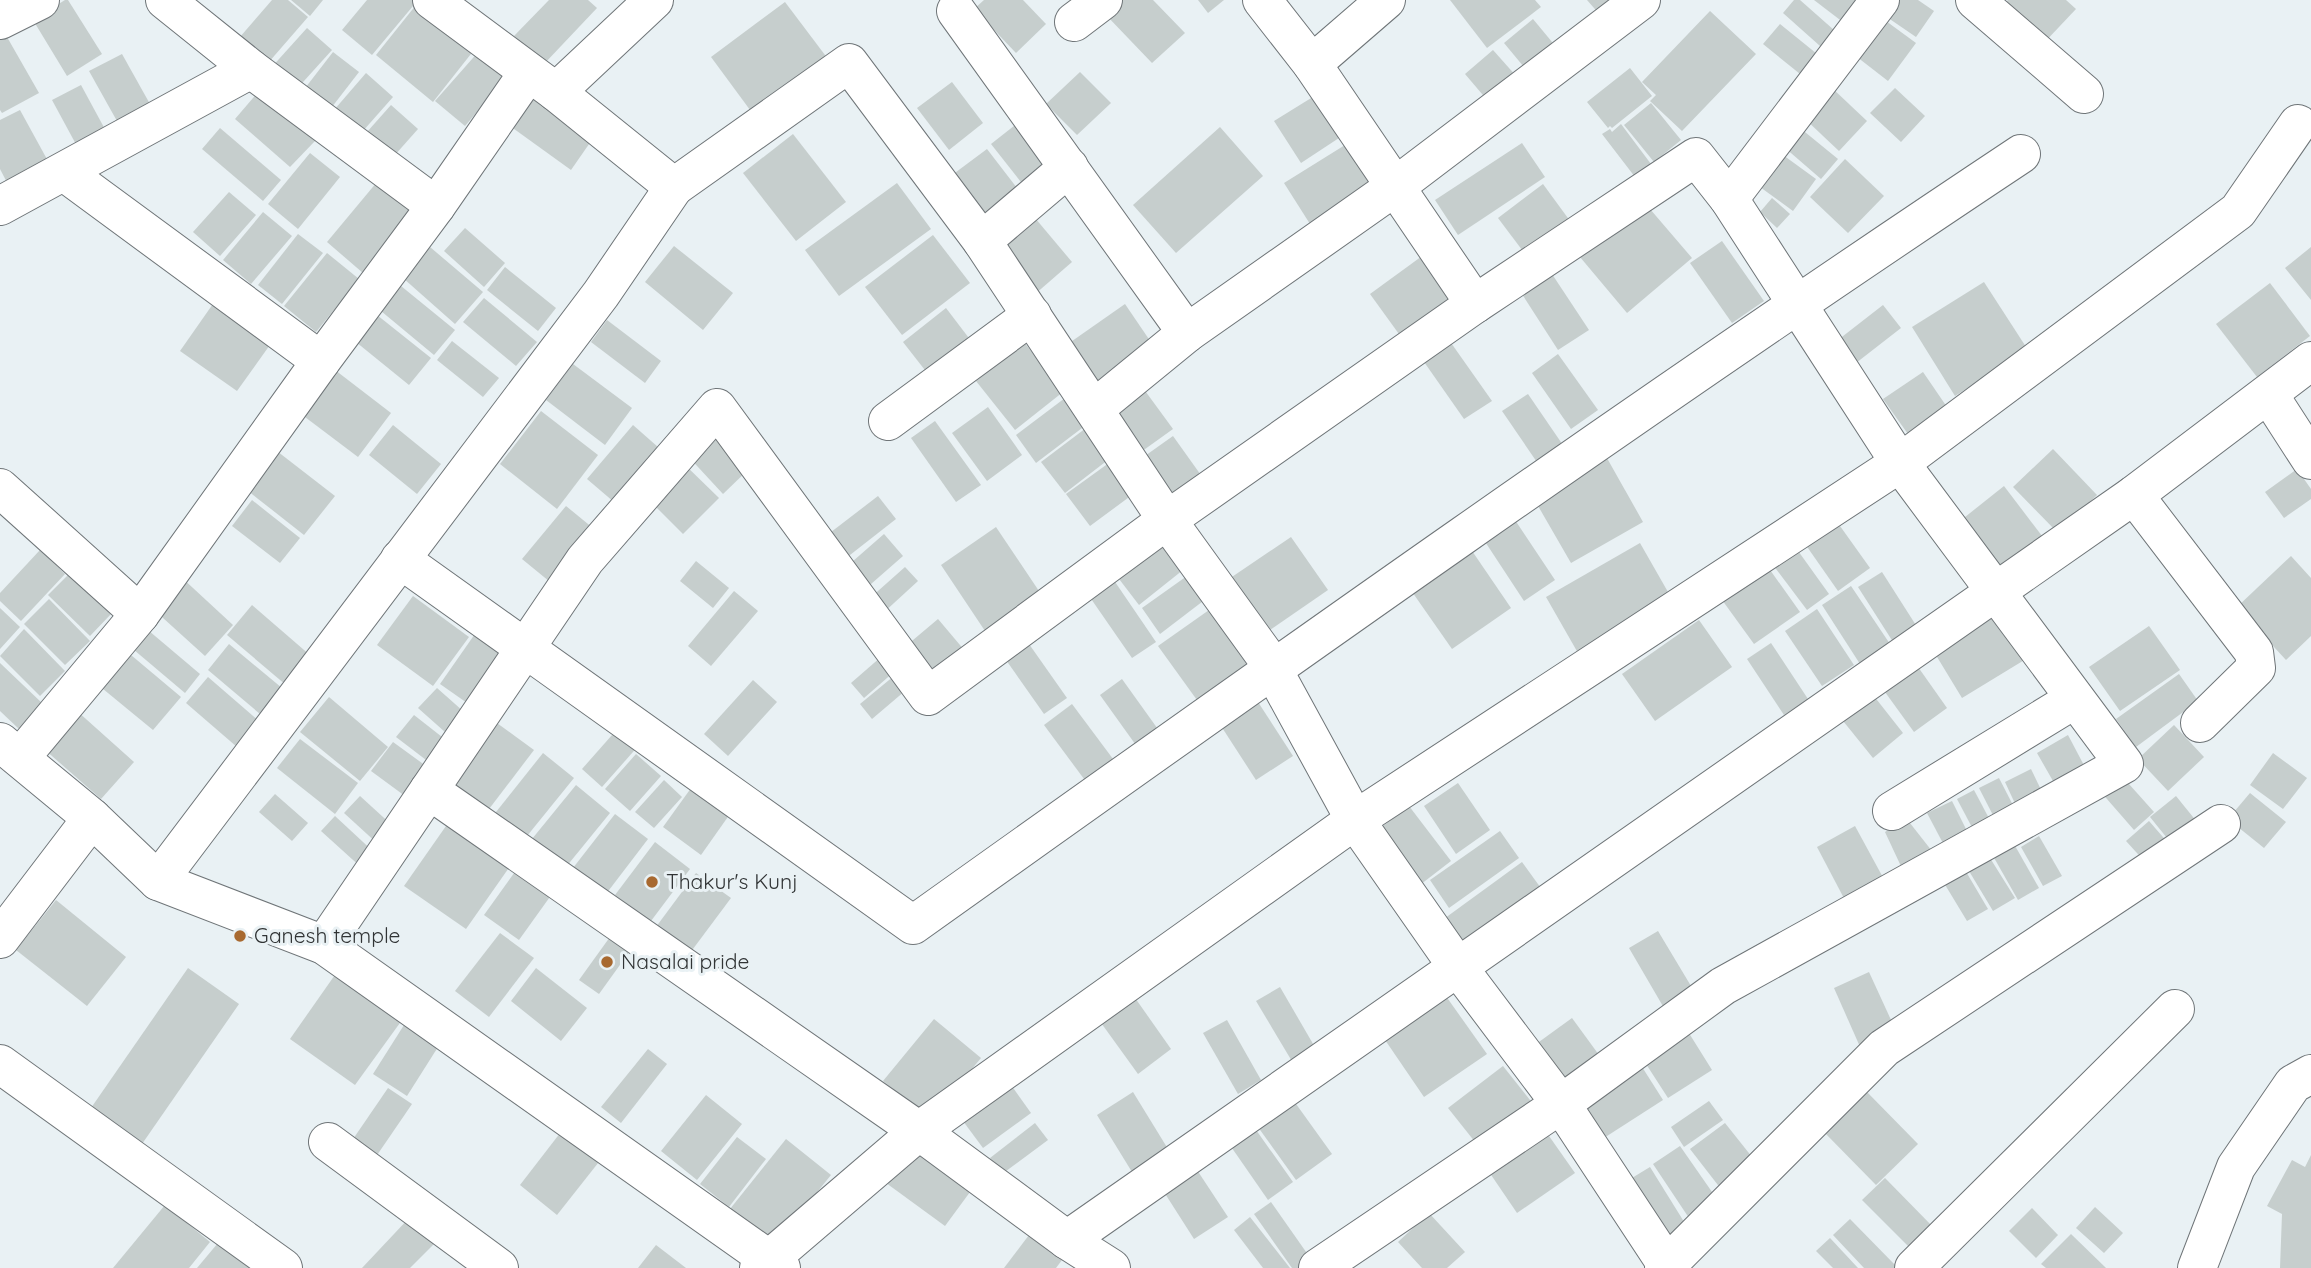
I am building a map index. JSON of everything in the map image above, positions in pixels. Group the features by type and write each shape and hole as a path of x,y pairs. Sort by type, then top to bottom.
{"street":[{"path":"0,20 40,0"},
{"path":"165,0 251,69 436,206"},
{"path":"432,0 542,82 674,187"},
{"path":"654,0 542,82 436,206 140,614 10,750 92,818 158,881 324,945 770,1265 919,1131 1355,820 1900,463 2238,211 2298,124"},
{"path":"1262,0 1312,64 1475,304"},
{"path":"1312,64 1387,0"},
{"path":"1094,409 1187,333 1396,186 1642,0"},
{"path":"1729,199 1880,0"},
{"path":"1985,3 2084,94"},
{"path":"956,11 1187,333"},
{"path":"158,881 601,294 674,187 849,63 982,241 1167,520 1272,669 1355,820 1457,966 1561,1104 1665,1267 1884,1048 2221,824"},
{"path":"0,206 251,69"},
{"path":"400,559 913,925 1272,669 1796,303 2021,154"},
{"path":"324,945 524,646 585,560 718,408 928,696 1167,520 1475,304 1696,157 1729,199 1900,463 2124,764 1723,986 1561,1104 1318,1268"},
{"path":"982,241 1069,167"},
{"path":"64,172 321,361"},
{"path":"888,421 1032,315"},
{"path":"1067,1240 2134,495 2311,361"},
{"path":"2269,395 2311,460"},
{"path":"0,488 140,614"},
{"path":"2134,495 2255,652 2256,668 2200,723"},
{"path":"1892,811 2075,699"},
{"path":"429,790 919,1131 1067,1240 1111,1268"},
{"path":"0,939 92,818"},
{"path":"1914,1268 2175,1009"},
{"path":"0,1064 283,1268"},
{"path":"2197,1268 2236,1167 2293,1084 2311,1074"},
{"path":"328,1142 499,1268"}],"building":[{"path":"68,0 102,54 67,76 33,20"},
{"path":"272,0 288,0 308,17 262,70 233,45"},
{"path":"291,0 323,0 310,16"},
{"path":"367,0 418,0 372,55 342,30"},
{"path":"420,0 478,45 433,102 376,55"},
{"path":"549,0 588,0 597,8 544,64 514,36"},
{"path":"984,0 1023,0 1046,24 1016,53 974,9"},
{"path":"1121,0 1153,0 1185,33 1152,63 1106,15"},
{"path":"1198,0 1224,0 1208,13"},
{"path":"1450,0 1535,0 1541,7 1487,48"},
{"path":"1587,0 1620,0 1601,16"},
{"path":"1794,0 1800,0 1843,38 1829,54 1783,13"},
{"path":"1814,0 1868,0 1848,26"},
{"path":"1885,0 1918,0 1934,11 1916,37 1878,11"},
{"path":"2008,0 2066,0 2076,9 2042,45 2001,7"},
{"path":"785,2 828,59 753,114 711,57"},
{"path":"1710,11 1756,54 1682,131 1650,101 1656,95 1642,82"},
{"path":"1875,13 1916,43 1888,81 1848,50"},
{"path":"1533,19 1557,48 1528,72 1504,43"},
{"path":"1780,24 1827,62 1810,82 1763,44"},
{"path":"307,28 332,50 294,92 270,69"},
{"path":"3,30 39,93 2,113 0,31"},
{"path":"480,50 509,74 465,126 435,101"},
{"path":"1493,50 1517,77 1488,101 1465,74"},
{"path":"333,52 359,72 325,116 299,96"},
{"path":"122,54 155,113 122,130 89,71"},
{"path":"1630,68 1652,96 1612,128 1608,128 1587,102"},
{"path":"1080,72 1111,103 1077,135 1046,104"},
{"path":"366,73 393,97 355,140 328,117"},
{"path":"952,82 983,123 949,150 917,108"},
{"path":"81,85 107,133 78,148 52,100"},
{"path":"1832,88 1867,121 1839,151 1804,118"},
{"path":"1895,88 1925,116 1901,142 1870,113"},
{"path":"259,91 315,141 290,167 235,119"},
{"path":"536,91 596,134 571,170 510,126"},
{"path":"1316,95 1342,136 1301,163 1274,121"},
{"path":"1651,103 1681,140 1654,162 1624,125"},
{"path":"391,105 418,129 386,165 359,141"},
{"path":"20,110 54,172 13,194 0,169 0,120"},
{"path":"1024,118 1057,160 1024,186 991,144"},
{"path":"1621,124 1651,164 1635,177 1602,134 1610,129 1612,132"},
{"path":"1220,127 1263,176 1176,253 1133,205"},
{"path":"220,128 281,180 263,201 202,149"},
{"path":"1800,128 1838,159 1821,179 1784,147"},
{"path":"793,134 846,202 796,241 743,173"},
{"path":"1522,143 1545,177 1458,235 1435,200"},
{"path":"1345,145 1378,196 1317,235 1284,183"},
{"path":"987,149 1017,188 975,221 944,181"},
{"path":"310,153 340,177 298,229 268,204"},
{"path":"1783,155 1816,179 1793,211 1760,187"},
{"path":"1845,159 1884,196 1848,233 1810,197"},
{"path":"382,176 418,206 363,273 327,242"},
{"path":"897,183 931,229 839,296 805,250"},
{"path":"1543,184 1573,225 1528,258 1498,218"},
{"path":"229,192 256,215 220,256 193,232"},
{"path":"1772,198 1790,214 1777,228 1760,212"},
{"path":"1644,202 1692,258 1627,313 1580,257"},
{"path":"263,212 292,236 251,284 223,260"},
{"path":"1030,212 1072,262 1034,295 991,246"},
{"path":"465,228 505,263 484,287 444,251"},
{"path":"298,234 323,253 282,304 258,285"},
{"path":"933,235 970,283 902,335 865,287"},
{"path":"1722,241 1764,301 1732,323 1690,263"},
{"path":"674,246 733,293 703,330 645,282"},
{"path":"430,247 483,292 455,324 403,278"},
{"path":"2311,247 2311,300 2285,268"},
{"path":"1429,251 1464,298 1404,341 1370,294"},
{"path":"327,253 359,279 316,332 284,306"},
{"path":"505,267 556,308 538,331 487,290"},
{"path":"1550,271 1589,330 1558,350 1520,291"},
{"path":"1984,282 2028,350 1955,396 1912,327"},
{"path":"2270,283 2310,336 2257,377 2216,324"},
{"path":"401,286 455,330 434,355 381,311"},
{"path":"484,298 537,342 516,366 463,322"},
{"path":"215,301 272,342 237,391 180,351"},
{"path":"1125,304 1159,354 1100,395 1065,346"},
{"path":"1883,305 1901,328 1856,363 1838,340"},
{"path":"946,308 978,350 935,383 903,342"},
{"path":"377,315 431,358 409,385 356,342"},
{"path":"607,320 661,361 645,383 591,342"},
{"path":"1449,340 1492,401 1464,419 1422,359"},
{"path":"452,341 499,378 483,397 437,360"},
{"path":"1024,342 1063,392 1015,430 976,381"},
{"path":"1558,354 1598,410 1571,429 1532,373"},
{"path":"573,364 632,408 605,445 546,400"},
{"path":"335,370 391,413 358,457 301,414"},
{"path":"1923,372 1947,407 1908,434 1883,399"},
{"path":"1143,388 1173,429 1134,457 1105,416"},
{"path":"1528,394 1567,451 1541,468 1502,411"},
{"path":"1065,398 1086,425 1036,463 1016,435"},
{"path":"988,407 1022,455 987,481 952,433"},
{"path":"541,411 598,455 557,509 500,464"},
{"path":"935,421 981,485 956,502 911,438"},
{"path":"393,425 441,464 417,494 369,455"},
{"path":"633,425 667,455 621,508 587,479"},
{"path":"1090,425 1113,456 1065,493 1041,462"},
{"path":"715,427 752,466 723,494 686,454"},
{"path":"1173,436 1203,478 1166,505 1135,463"},
{"path":"273,448 335,496 304,535 243,487"},
{"path":"2053,449 2097,495 2058,533 2013,487"},
{"path":"1603,451 1643,522 1571,563 1530,492"},
{"path":"1113,460 1136,492 1090,526 1066,494"},
{"path":"681,461 719,498 683,534 646,497"},
{"path":"2297,469 2311,489 2311,499 2284,518 2265,492"},
{"path":"2004,486 2042,536 1998,570 1960,521"},
{"path":"878,496 896,519 841,562 822,539"},
{"path":"252,500 300,538 280,563 232,526"},
{"path":"566,506 599,533 555,586 522,559"},
{"path":"1509,511 1555,580 1524,601 1478,531"},
{"path":"1835,519 1870,568 1838,591 1803,541"},
{"path":"996,527 1045,600 989,637 941,565"},
{"path":"884,534 903,556 863,591 844,569"},
{"path":"1165,536 1188,566 1139,605 1116,575"},
{"path":"1291,537 1328,590 1260,637 1223,583"},
{"path":"1640,543 1672,599 1578,653 1546,597"},
{"path":"1468,545 1511,608 1452,649 1408,586"},
{"path":"1796,548 1829,594 1807,610 1773,565"},
{"path":"40,550 65,574 21,621 0,601 0,593"},
{"path":"2291,556 2311,578 2311,636 2286,660 2237,607"},
{"path":"1763,560 1800,612 1754,644 1717,593"},
{"path":"696,561 729,588 713,608 680,581"},
{"path":"905,567 918,581 882,614 869,599"},
{"path":"1194,571 1211,595 1160,634 1142,608"},
{"path":"1882,572 1919,630 1895,645 1858,587"},
{"path":"70,573 112,613 90,636 48,595"},
{"path":"180,576 233,625 205,656 152,608"},
{"path":"1111,576 1156,642 1132,658 1087,593"},
{"path":"1851,586 1890,644 1860,664 1822,605"},
{"path":"734,591 758,611 711,666 688,646"},
{"path":"413,596 469,637 433,686 377,645"},
{"path":"49,599 90,641 65,665 24,624"},
{"path":"1219,603 1262,663 1202,707 1158,646"},
{"path":"252,605 311,656 286,685 227,635"},
{"path":"0,608 20,627 0,649"},
{"path":"1995,608 2026,659 1962,698 1931,647"},
{"path":"1817,609 1854,665 1822,686 1785,631"},
{"path":"938,619 965,651 927,683 900,651"},
{"path":"1699,620 1732,667 1655,721 1622,674"},
{"path":"142,625 200,674 185,693 127,644"},
{"path":"2149,626 2180,670 2120,711 2089,667"},
{"path":"24,629 65,671 40,696 0,656"},
{"path":"477,631 507,652 470,705 440,684"},
{"path":"1771,643 1808,699 1784,715 1747,659"},
{"path":"229,644 282,688 260,714 208,670"},
{"path":"1029,644 1067,698 1044,714 1006,660"},
{"path":"125,650 181,697 153,730 97,684"},
{"path":"889,650 902,665 864,698 851,683"},
{"path":"1911,657 1947,708 1914,732 1877,681"},
{"path":"0,663 43,704 19,729 0,711"},
{"path":"900,671 912,685 872,719 860,704"},
{"path":"2179,674 2198,701 2136,747 2116,719"},
{"path":"208,677 260,722 237,747 186,703"},
{"path":"1122,679 1165,739 1143,755 1100,695"},
{"path":"753,680 777,702 728,756 704,734"},
{"path":"1866,686 1903,733 1873,758 1835,711"},
{"path":"437,688 472,719 454,740 418,708"},
{"path":"329,697 388,747 360,781 300,732"},
{"path":"1258,702 1293,756 1256,780 1221,726"},
{"path":"1072,704 1116,763 1087,783 1044,725"},
{"path":"77,711 134,762 101,799 44,749"},
{"path":"414,715 451,744 434,766 396,737"},
{"path":"490,718 534,750 486,813 443,781"},
{"path":"2174,725 2204,757 2168,791 2138,759"},
{"path":"620,726 640,744 602,787 582,769"},
{"path":"2068,735 2087,771 2057,788 2037,753"},
{"path":"300,739 358,783 335,814 277,768"},
{"path":"393,742 426,766 405,796 371,771"},
{"path":"543,753 574,778 523,841 492,817"},
{"path":"2273,753 2307,778 2283,809 2250,785"},
{"path":"636,754 661,776 630,811 605,789"},
{"path":"2031,769 2044,796 2018,810 2005,782"},
{"path":"2120,774 2154,812 2134,830 2100,791"},
{"path":"699,777 737,804 701,855 663,827"},
{"path":"1999,778 2017,813 1997,823 1979,788"},
{"path":"664,780 682,797 654,828 635,812"},
{"path":"1458,783 1490,830 1456,854 1424,806"},
{"path":"576,785 610,813 566,867 532,839"},
{"path":"1974,790 1992,824 1975,833 1957,799"},
{"path":"2250,793 2286,822 2264,848 2228,819"},
{"path":"275,794 308,823 292,841 259,812"},
{"path":"360,796 395,828 379,845 344,813"},
{"path":"2176,796 2197,822 2171,843 2150,817"},
{"path":"1952,801 1969,835 1945,847 1927,813"},
{"path":"1409,806 1451,861 1416,888 1374,833"},
{"path":"615,814 648,839 606,894 573,868"},
{"path":"335,816 377,855 363,869 321,831"},
{"path":"453,816 515,859 466,929 404,886"},
{"path":"1906,818 1939,860 1906,877 1885,832"},
{"path":"2149,821 2169,844 2147,864 2126,841"},
{"path":"1855,826 1886,883 1847,904 1817,847"},
{"path":"1500,831 1519,858 1449,908 1430,880"},
{"path":"2039,836 2062,876 2043,886 2021,847"},
{"name":"Thakur's Kunj","path":"655,842 690,869 651,921 615,895"},
{"path":"2014,844 2039,888 2018,900 1993,856"},
{"path":"1990,858 2015,898 1993,911 1969,871"},
{"path":"522,862 557,887 519,940 484,915"},
{"path":"1522,862 1543,891 1462,950 1441,921"},
{"path":"1965,870 1988,909 1967,921 1944,883"},
{"path":"696,873 731,898 687,957 653,931"},
{"path":"56,900 126,957 87,1006 16,950"},
{"name":"Nasalai pride","path":"615,930 635,944 599,994 579,980"},
{"path":"1658,931 1694,991 1664,1008 1629,948"},
{"path":"500,933 534,958 489,1017 455,991"},
{"path":"344,962 410,1009 355,1085 290,1039"},
{"path":"188,968 239,1004 142,1144 91,1108"},
{"path":"536,968 587,1008 561,1041 511,1001"},
{"path":"1869,972 1897,1033 1861,1049 1834,988"},
{"path":"1280,987 1316,1049 1293,1063 1256,1001"},
{"path":"1443,992 1487,1054 1424,1097 1381,1034"},
{"path":"1133,995 1171,1049 1138,1074 1099,1020"},
{"path":"1572,1018 1599,1055 1558,1084 1532,1047"},
{"path":"934,1019 981,1058 930,1119 883,1081"},
{"path":"1227,1020 1261,1080 1238,1094 1203,1033"},
{"path":"1682,1022 1712,1070 1668,1098 1637,1050"},
{"path":"404,1025 438,1047 407,1096 373,1074"},
{"path":"648,1049 667,1064 621,1123 601,1107"},
{"path":"1637,1059 1663,1100 1593,1145 1566,1104"},
{"path":"1503,1066 1534,1105 1479,1147 1448,1108"},
{"path":"1006,1078 1031,1113 983,1148 957,1113"},
{"path":"388,1088 412,1104 373,1161 349,1145"},
{"path":"1286,1090 1332,1154 1296,1180 1250,1116"},
{"path":"1866,1091 1918,1144 1876,1185 1824,1132"},
{"path":"1133,1092 1168,1149 1132,1172 1097,1115"},
{"path":"706,1095 742,1124 697,1180 661,1151"},
{"path":"1709,1101 1723,1120 1684,1147 1671,1127"},
{"path":"1249,1120 1293,1182 1268,1200 1225,1138"},
{"path":"1035,1123 1048,1140 1002,1174 990,1158"},
{"path":"1725,1123 1756,1162 1721,1189 1690,1149"},
{"path":"1542,1126 1575,1173 1517,1213 1485,1166"},
{"path":"564,1128 602,1158 557,1215 520,1185"},
{"path":"737,1137 766,1159 729,1207 700,1184"},
{"path":"786,1139 831,1175 775,1244 730,1209"},
{"path":"1680,1146 1719,1202 1691,1221 1653,1164"},
{"path":"911,1148 970,1192 945,1226 882,1180"},
{"path":"2311,1155 2311,1268 2280,1268 2282,1214 2267,1206 2292,1160 2305,1167"},
{"path":"1650,1167 1686,1225 1659,1243 1622,1184"},
{"path":"1197,1170 1228,1217 1194,1239 1164,1192"},
{"path":"1885,1178 1935,1229 1913,1251 1862,1200"},
{"path":"1271,1202 1311,1259 1299,1268 1292,1268 1254,1214"},
{"path":"165,1205 210,1242 189,1268 113,1268"},
{"path":"2095,1207 2123,1233 2104,1253 2076,1228"},
{"path":"2032,1208 2058,1235 2036,1258 2009,1231"},
{"path":"1429,1213 1465,1252 1447,1268 1422,1268 1398,1242"},
{"path":"410,1217 436,1242 410,1268 362,1268"},
{"path":"1250,1217 1290,1268 1263,1268 1234,1230"},
{"path":"1850,1219 1897,1267 1864,1268 1833,1235"},
{"path":"1035,1227 1068,1252 1056,1268 1004,1268"},
{"path":"2071,1234 2106,1268 2046,1268 2041,1264"},
{"path":"223,1237 260,1268 197,1268"},
{"path":"1830,1238 1858,1268 1833,1268 1816,1251"},
{"path":"656,1245 686,1268 638,1268"}],"place":[{"name":"Thakur's Kunj","path":"652,882"},
{"name":"Ganesh temple","path":"240,936"},
{"name":"Nasalai pride","path":"607,962"}]}
